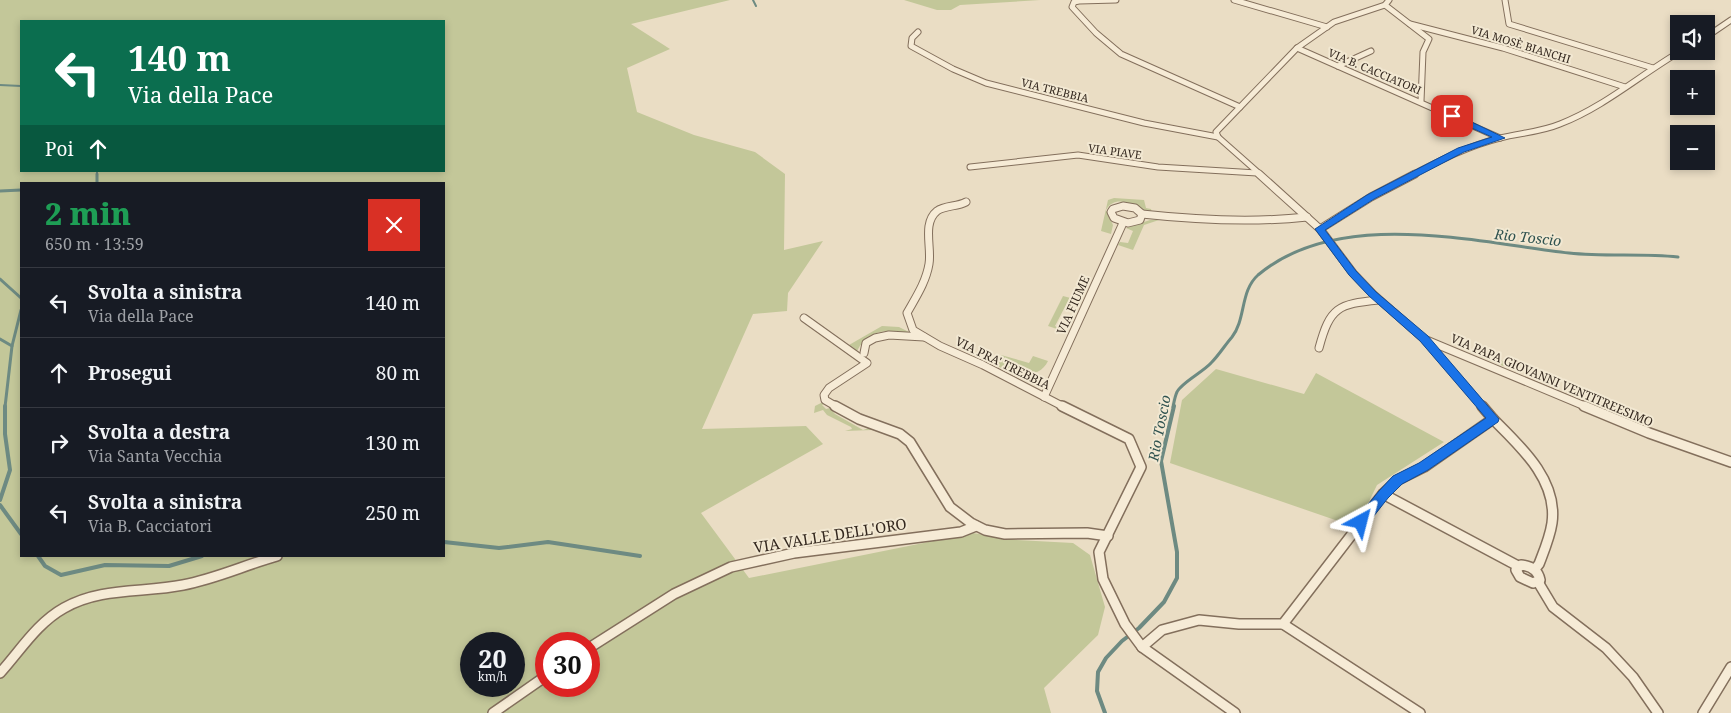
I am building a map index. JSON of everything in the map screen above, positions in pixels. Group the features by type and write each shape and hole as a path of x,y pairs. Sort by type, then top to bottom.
{"street":[{"path":"1116,0 1079,1 1074,2 1072,7 1096,33 1121,54 1240,107"},
{"path":"1234,0 1327,27"},
{"path":"1505,0 1508,24 1653,68"},
{"path":"1218,137 1216,132 1297,48 1334,22 1387,2 1428,38 1423,52 1420,102"},
{"path":"1715,31 1731,20"},
{"name":"VIA MOSÈ BIANCHI","path":"1410,24 1503,48 1625,87"},
{"name":"VIA TREBBIA","path":"918,32 912,38 911,46 953,69 986,83 1053,98 1144,123 1218,137"},
{"name":"VIA B. CACCIATORI","path":"1297,48 1500,138"},
{"path":"1338,66 1371,51"},
{"path":"1320,229 1371,197 1461,150 1500,138 1559,125 1601,104 1670,58"},
{"name":"VIA PAPA GIOVANNI VENTITREESIMO","path":"1218,137 1320,229 1353,273 1379,300 1424,338 1649,433 1731,462"},
{"name":"VIA PIAVE","path":"970,167 1078,155 1158,167 1257,173"},
{"name":"VIA PRA' TREBBIA","path":"966,202 941,209 933,214 930,224 930,258 924,281 907,313 913,330 940,346 983,364 1044,398 1129,439 1141,466 1099,552 1103,579 1125,624 1140,644 1235,713"},
{"path":"1142,214 1140,220 1135,223 1123,223 1112,215 1113,209 1129,206 1139,210 1142,214 1226,222 1268,222 1307,217"},
{"name":"VIA FIUME","path":"1044,398 1123,223"},
{"path":"1319,348 1329,316 1340,307 1356,302 1379,300"},
{"path":"804,318 867,363 829,388 824,395 825,400 858,418 900,434 910,442 950,506 976,526 1005,534 1087,533 1108,536"},
{"path":"864,353 866,343 878,335 894,334 912,339 924,337"},
{"path":"1424,338 1493,419 1518,445 1546,482 1553,522 1540,564 1535,569"},
{"path":"1283,624 1383,494 1398,480 1424,467 1493,419"},
{"path":"1383,494 1518,566 1528,565 1535,569 1540,575 1538,582 1552,607 1606,648 1632,677 1658,713"},
{"name":"VIA VALLE DELL'ORO","path":"600,641 674,594 731,567 794,553 961,532 976,526"},
{"path":"0,673 47,619 64,608 83,600 131,590 166,589 198,582 274,557"},
{"path":"1518,566 1517,572 1523,580 1533,583 1538,582"},
{"path":"1140,644 1162,630 1199,620 1239,624 1283,624 1420,713"},
{"path":"1703,713 1731,667"},
{"path":"493,713 535,684"}],"green space":[{"path":"0,0 730,0 631,24 670,49 627,68 637,112 694,135 755,152 785,174 784,250 823,241 788,293 787,311 753,314 702,429 806,426 823,444 701,513 749,578 973,533 1017,540 1073,543 1090,555 1105,607 1098,635 1044,688 1051,713 0,713"},
{"path":"904,0 1040,0 960,5 951,10 937,10"},
{"path":"1114,198 1144,200 1146,208 1151,209 1152,213 1128,203 1116,202 1106,210 1113,225 1111,234 1101,231 1108,200"},
{"path":"1162,219 1144,225 1133,250 1118,245 1120,242 1128,243 1133,231 1126,228 1150,220"},
{"path":"1063,296 1078,300 1069,299 1055,326 1063,331 1048,326"},
{"path":"882,326 899,327 913,334 896,331 881,332 867,338 857,351 849,345"},
{"path":"1477,351 1514,365 1513,368 1508,368 1479,356"},
{"path":"1001,355 1029,363 1033,356 1048,361 1038,371 1025,375 1011,373 998,366"},
{"path":"1516,366 1534,373 1532,376 1519,370 1520,368"},
{"path":"1216,369 1304,394 1316,373 1444,442 1377,485 1360,520 1341,522 1170,463 1182,400"},
{"path":"823,402 828,403 822,405 826,409 830,408 835,414 863,430 872,427 872,430 845,431 852,429 827,415 823,410 814,413 815,406"}],"waterway":[{"path":"753,0 756,6"},
{"path":"0,85 20,86"},
{"path":"97,172 97,182"},
{"path":"0,191 20,190"},
{"name":"Rio Toscio","path":"1173,407 1179,389 1211,363 1232,337 1239,322 1248,289 1258,275 1291,254 1327,241 1367,235 1408,234 1450,237 1569,253 1678,257"},
{"path":"0,279 20,297"},
{"path":"12,346 20,314"},
{"path":"0,339 12,346"},
{"path":"5,407 12,346"},
{"name":"Rio Toscio","path":"1105,713 1097,691 1098,672 1106,658 1122,641 1139,628 1164,602 1177,578 1177,552 1161,461 1174,406"},
{"path":"0,500 10,470 5,434 5,407"},
{"path":"0,505 20,533"},
{"path":"445,542 499,548 548,542 640,556"},
{"path":"39,557 45,566 61,575 105,565 169,566 199,557"}],"route":[{"path":"1361,522 1383,494 1398,480 1424,467 1493,419 1424,338 1372,294 1353,273 1320,229 1371,197 1461,150 1500,138 1452,116"}]}
